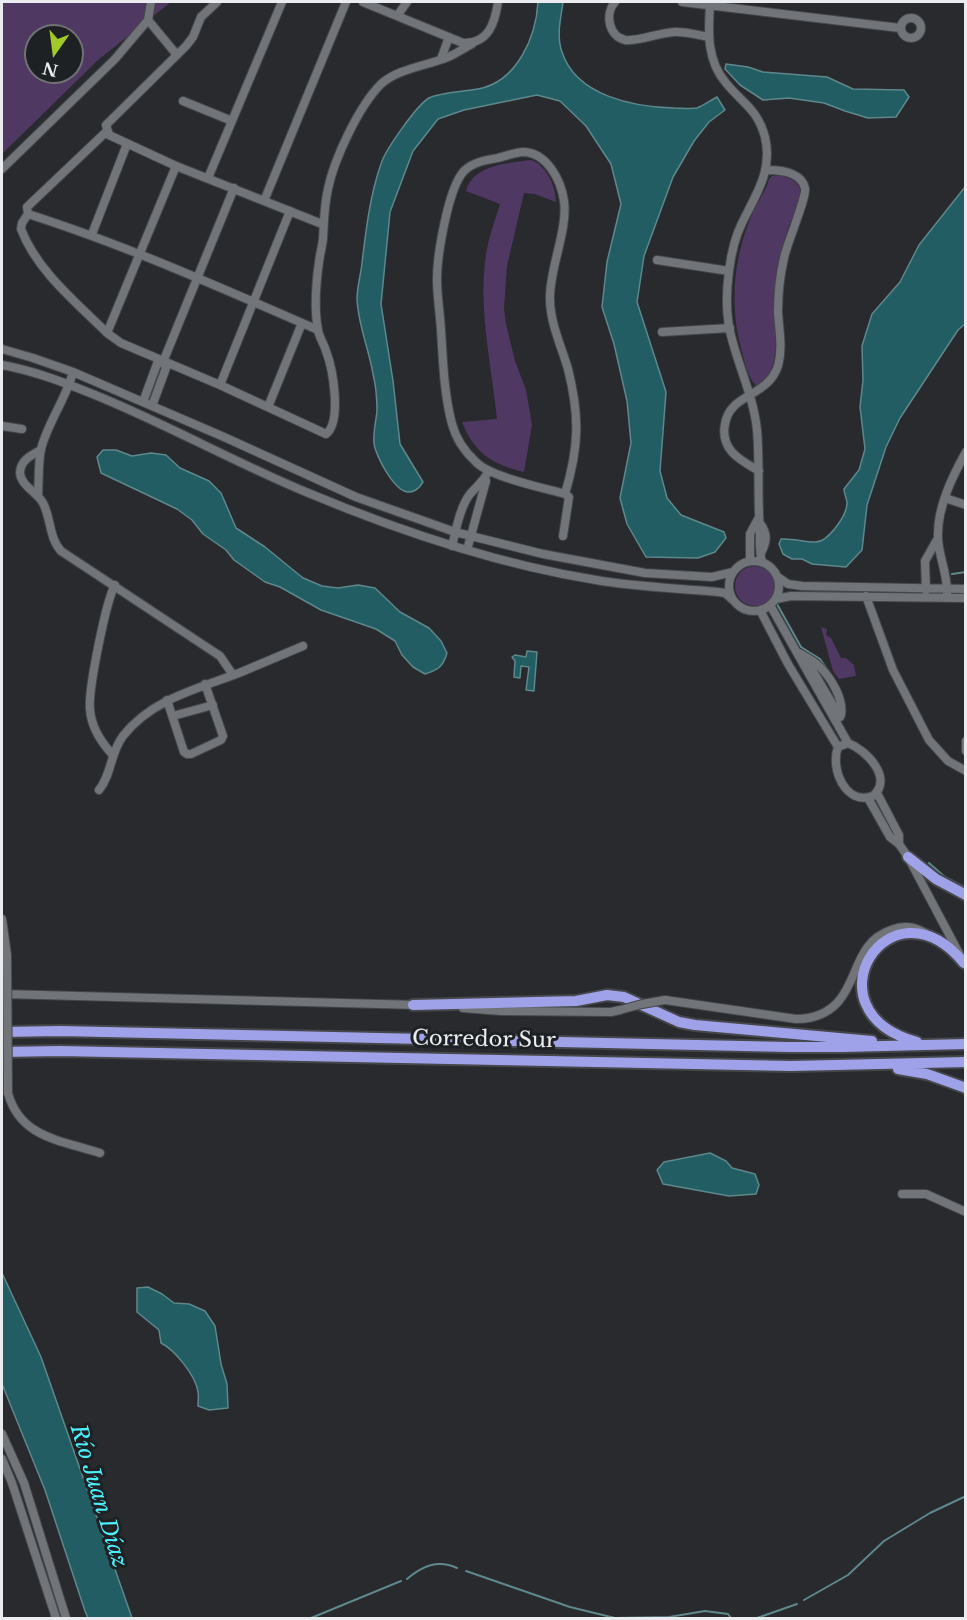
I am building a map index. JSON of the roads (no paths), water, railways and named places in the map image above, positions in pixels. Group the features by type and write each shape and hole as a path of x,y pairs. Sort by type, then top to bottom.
{"highway":[{"path":"908,857 936,879 966,895"},
{"path":"926,1045 896,1034 876,1021 865,1004 862,984 865,966 870,956 886,940 907,932 932,937 948,947 965,965"},
{"path":"413,1005 576,1001 614,995 624,997 679,1022 695,1025 905,1046"},
{"name":"Corredor Sur","path":"2,1032 60,1031 788,1047 966,1044"},
{"name":"Corredor Sur","path":"2,1052 60,1051 779,1066 966,1062"},
{"path":"852,1065 913,1071 939,1077 966,1088"}],"street":[{"path":"2,169 115,59 148,20 151,2"},
{"path":"217,2 201,17 193,37 106,124 106,131 109,135 176,166 322,224"},
{"path":"208,178 282,2"},
{"path":"264,201 346,2"},
{"path":"363,2 463,43 472,44"},
{"path":"397,16 407,2"},
{"path":"106,131 27,207 28,214 21,229 44,266 59,286 107,333 121,343 326,434 331,430 335,421 333,378 318,330 317,288 323,240 322,224 333,173 360,112 380,86 391,76 448,58 483,38 491,29 498,2"},
{"path":"615,2 609,14 611,28 614,34 624,40 676,32 709,37"},
{"path":"682,2 900,28"},
{"path":"710,5 709,37 712,62 726,84 754,111 765,137 767,170 741,225 729,271 727,292 732,340 750,395 757,429 758,519 750,534 750,561"},
{"path":"148,20 177,55"},
{"path":"441,59 449,37"},
{"path":"183,101 232,121"},
{"path":"92,234 128,144"},
{"path":"563,536 570,503 569,497 489,471 477,464 458,440 452,425 445,379 437,279 443,234 453,192 464,171 478,163 522,152 536,154 548,164 559,182 564,202 563,222 551,274 550,302 554,328 574,398 577,423 576,448 565,494"},
{"path":"107,333 176,166"},
{"path":"759,471 738,459 728,449 724,435 725,424 728,413 737,402 761,390 770,381 778,367 781,345 778,313 780,279 792,230 805,197 802,181 796,176 788,172 767,170"},
{"path":"143,402 157,364 163,362 234,188"},
{"path":"220,385 290,211"},
{"path":"28,214 92,234 140,253 318,330"},
{"path":"657,260 729,271"},
{"path":"268,407 302,323"},
{"path":"662,332 730,328"},
{"path":"2,349 73,372 356,497 470,537 543,554 645,573 712,577 733,572 743,563 761,558"},
{"path":"152,406 166,368 163,362"},
{"path":"2,365 28,370 69,384 127,408 304,491 374,520 452,546 524,566 595,580 724,593 744,609 760,610 773,602 791,596 966,598"},
{"path":"38,496 41,450 73,372"},
{"path":"2,426 22,429"},
{"path":"41,450 28,457 20,473 22,480 38,496 47,513 56,545 61,551 220,656 233,675"},
{"path":"947,598 948,588 938,538 942,507 953,475 966,452"},
{"path":"452,546 455,532 470,495 481,486 489,471"},
{"path":"467,550 489,471"},
{"path":"945,498 966,506"},
{"path":"758,519 766,531 766,543 761,558"},
{"path":"928,598 925,561 938,538"},
{"path":"761,558 778,577 780,584 773,602 799,652 839,698 842,708 838,726"},
{"path":"733,572 729,587 734,601"},
{"path":"778,577 788,584 802,586 966,589"},
{"path":"112,754 96,733 90,709 90,691 108,599 115,585"},
{"path":"866,596 893,670 929,740 948,762 966,771"},
{"path":"760,610 838,747 835,760 839,779 851,793 860,797 868,798 877,793"},
{"path":"99,790 108,774 112,754 123,736 141,717 167,700 303,646"},
{"path":"799,652 814,671 848,743 863,751 875,765 879,783 877,793 899,835 899,844"},
{"path":"798,680 814,671"},
{"path":"167,700 184,752 191,754 221,740 222,732 205,684"},
{"path":"172,717 213,705"},
{"path":"966,741 966,751"},
{"path":"838,747 848,743"},
{"path":"868,798 890,837 899,844 908,857 965,965"},
{"path":"2,918 7,955 8,1093 15,1112 24,1124 35,1132 100,1153"},
{"path":"2,994 413,1005 501,1011 611,1012 665,1000 808,1019 820,1015 837,1003 845,992 862,955 874,939 883,933 902,927 919,929 932,937"},
{"path":"902,1194 926,1194 966,1212"},
{"path":"2,1434 24,1483 66,1618"},
{"path":"2,1459 56,1618"}],"water":[{"path":"538,2 563,2 559,33 562,52 569,67 593,89 625,101 658,107 697,108 717,97 725,110 709,122 694,141 673,177 644,256 637,302 666,392 660,471 667,498 681,515 724,532 726,538 715,552 698,558 646,557 627,524 620,498 631,443 627,401 614,344 602,307 607,262 621,204 611,164 586,126 560,101 537,95 464,110 438,119 413,151 390,212 381,304 400,444 423,482 420,486 409,492 404,491 392,480 375,449 376,388 359,318 357,299 369,213 381,164 402,128 429,98 492,85 514,68 528,43"},
{"path":"726,64 763,72 827,77 853,89 904,90 909,97 896,117 868,118 824,103 789,98 763,100 740,85 725,69"},
{"path":"965,187 965,324 958,330 900,418 886,447 867,505 862,550 846,567 812,564 802,559 792,559 783,554 779,544 781,539 815,542 830,534 844,515 847,501 844,489 859,470 865,449 860,407 863,380 862,346 872,314 900,282 919,245"},
{"path":"103,450 116,450 132,456 151,453 166,455 180,468 209,481 221,493 236,528 265,547 303,578 322,586 338,588 358,585 375,588 400,612 429,628 441,641 447,653 444,662 437,669 425,674 413,667 402,655 395,641 376,629 321,610 280,587 265,582 234,560 226,550 203,534 192,520 177,509 101,473 97,457"},
{"path":"527,651 537,652 534,691 526,690 529,667 521,666 520,678 514,677 515,661 512,657 515,655 526,657"},
{"path":"710,1153 726,1161 732,1168 755,1174 759,1185 756,1194 729,1196 663,1184 657,1170 664,1162"},
{"path":"2,1273 41,1357 132,1618 88,1618 85,1611 45,1490 2,1384"},
{"path":"148,1287 174,1303 189,1304 205,1311 215,1326 221,1364 227,1384 228,1408 209,1410 198,1406 196,1386 189,1371 167,1346 161,1343 159,1330 137,1312 137,1288"}],"waterway":[{"path":"952,574 966,572"},
{"path":"777,604 801,647 820,659 827,669"},
{"path":"929,863 945,877 966,888"},
{"path":"804,1600 848,1575 884,1541 930,1513 966,1496"},
{"path":"407,1579 430,1565 443,1564 457,1568"},
{"path":"466,1571 570,1607 615,1618 669,1617 705,1611 728,1614 731,1618"},
{"path":"311,1618 401,1581"},
{"path":"757,1618 797,1604"}],"water label":[{"name":"Río Juan Díaz","path":"98,1496"}]}
